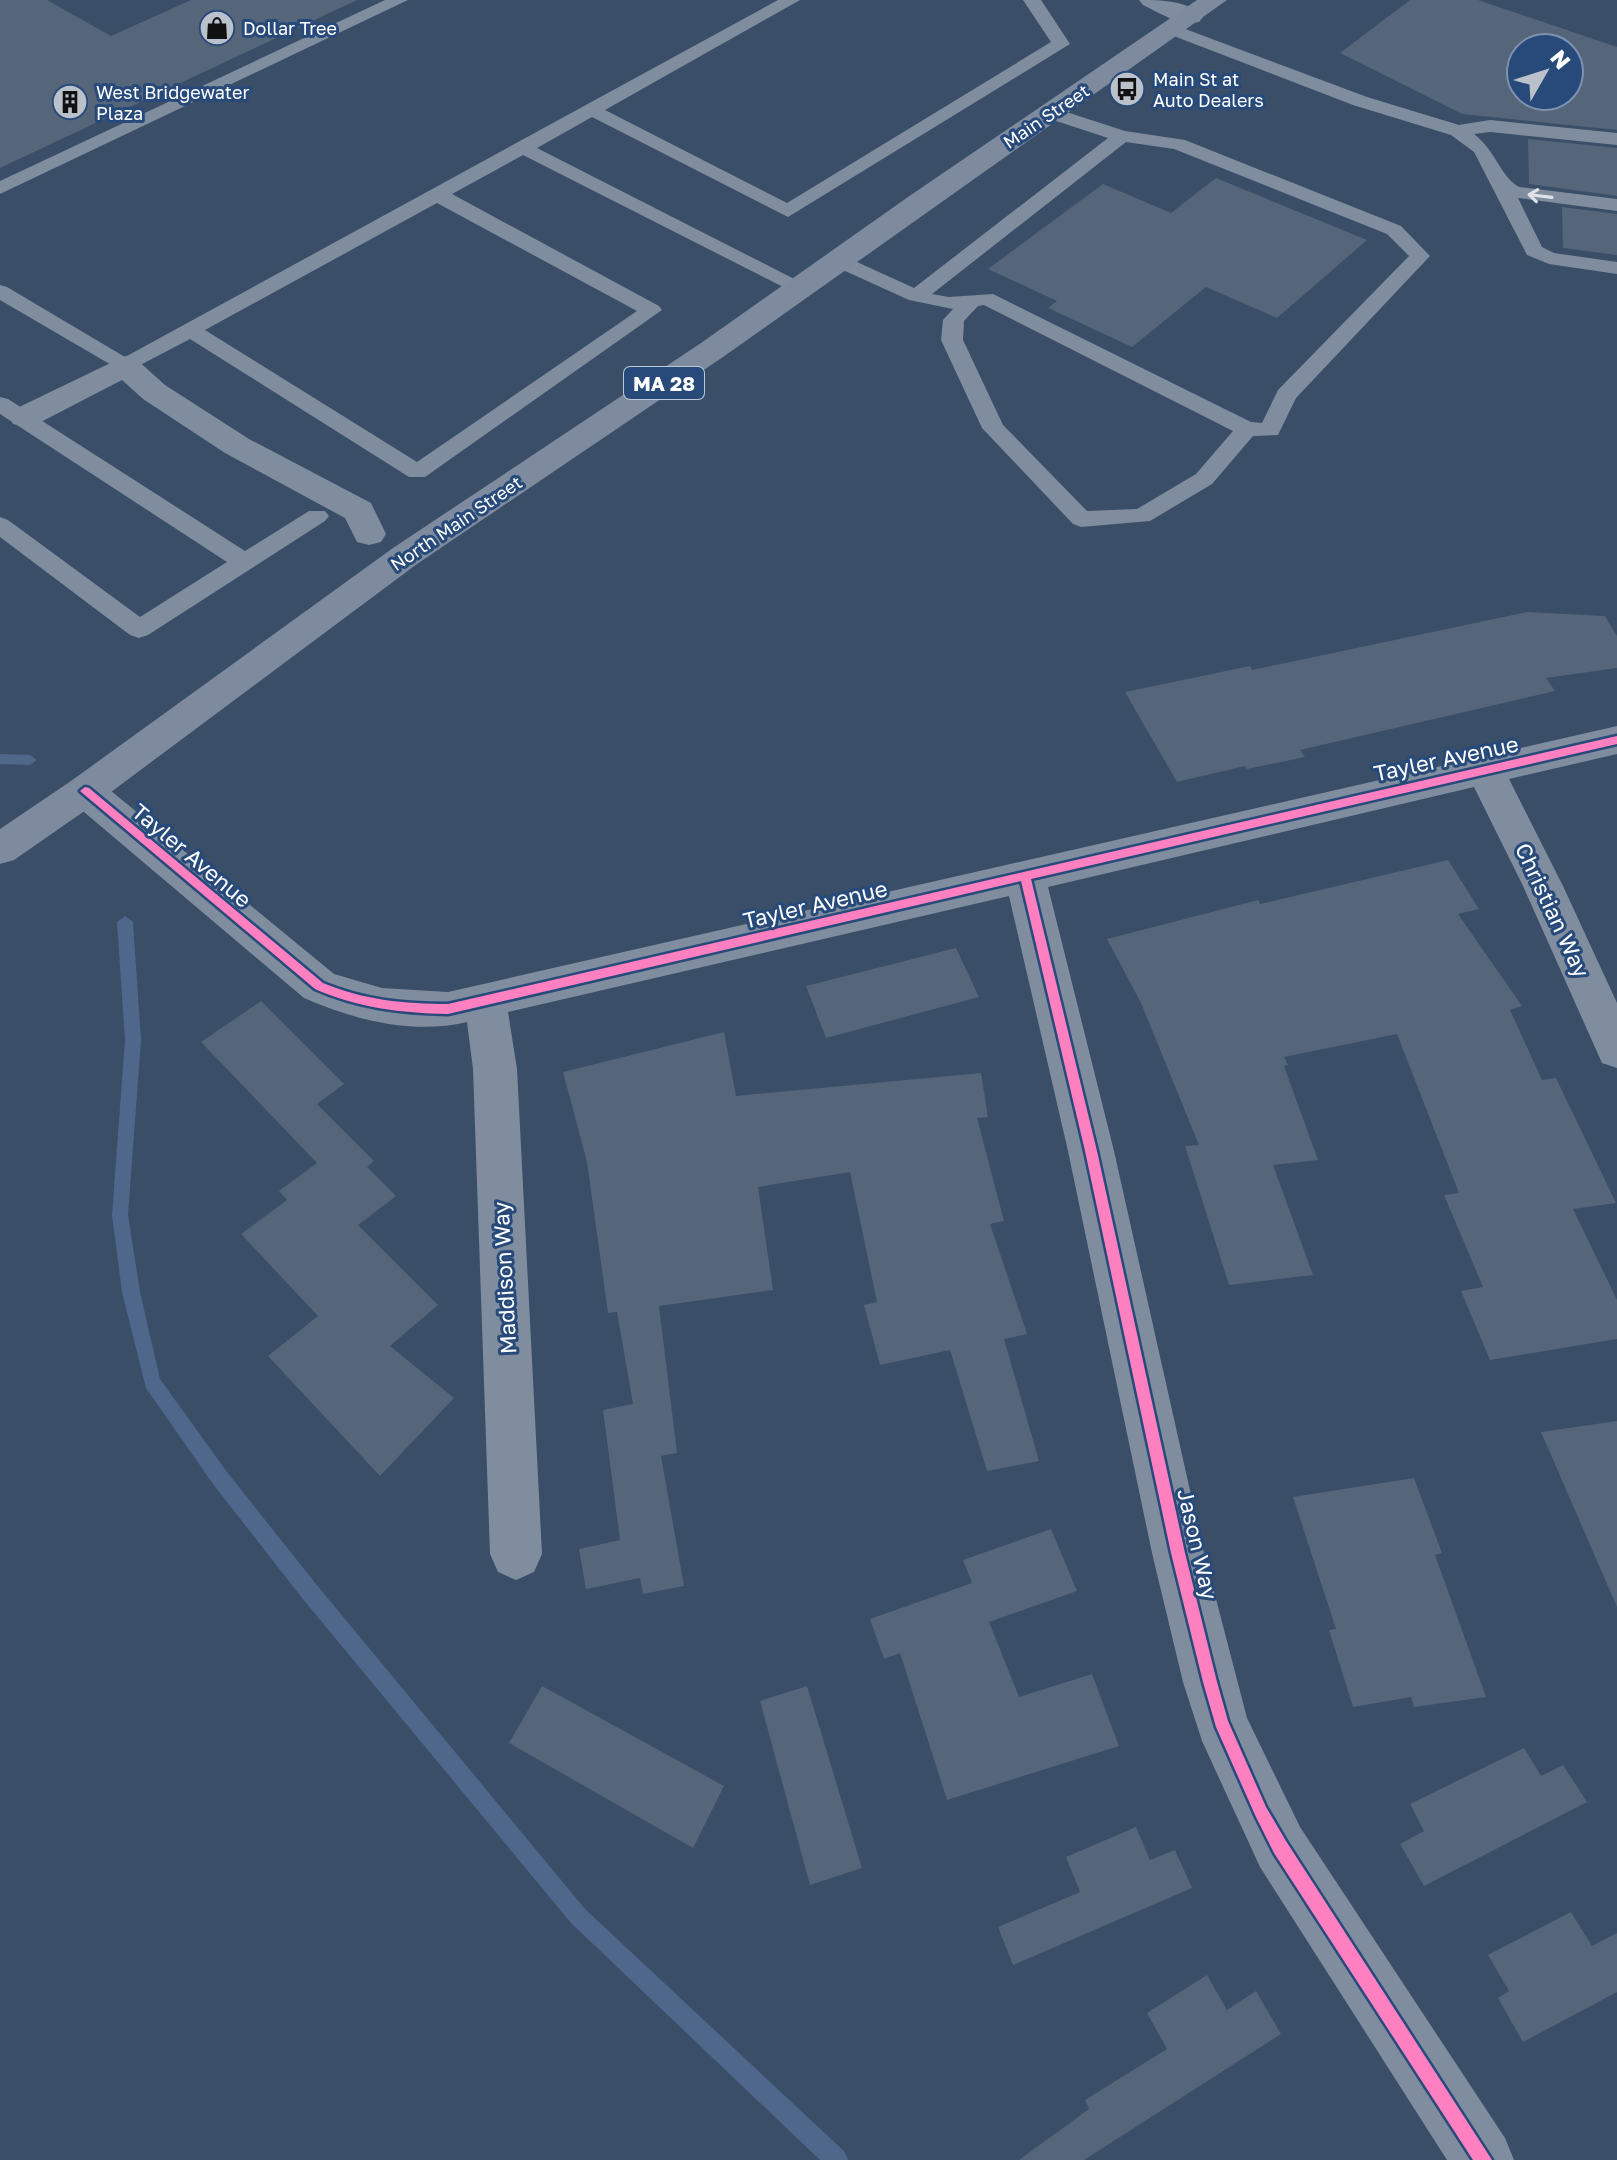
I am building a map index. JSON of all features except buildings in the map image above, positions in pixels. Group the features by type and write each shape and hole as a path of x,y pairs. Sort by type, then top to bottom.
{"main road":[{"name":"Main Street","path":"918,203 1214,0"},
{"name":"North Main Street","path":"0,849 85,791 405,556 799,289 918,203"}],"street":[{"path":"1152,0 1181,23"},
{"path":"8,417 125,366 154,392 237,446 359,511 369,534"},
{"path":"237,446 330,527 369,534 405,556"},
{"name":"Tayler Avenue","path":"85,791 319,986 363,1003 395,1009 448,1009 1617,740"},
{"name":"Christian Way","path":"1485,771 1543,886 1617,1050"},
{"name":"Jason Way","path":"1025,876 1091,1151 1178,1553 1221,1722 1280,1847 1483,2160"},
{"name":"Maddison Way","path":"485,1002 495,1069 516,1554"}],"lane":[{"path":"0,188 399,0"},
{"path":"0,291 125,366 791,0"},
{"path":"592,110 788,211 1061,44 1032,0"},
{"path":"1181,23 1360,101 1458,131 1482,149 1534,251 1549,258 1617,268"},
{"path":"1051,113 1122,136 1178,144 1394,230 1420,256 1286,395 1270,430 1247,429 986,298 969,304 954,320 952,340 993,428 1081,519 1142,516 1204,479 1247,429"},
{"path":"1458,131 1490,126 1617,139"},
{"path":"916,296 1122,136"},
{"path":"521,147 799,289"},
{"path":"1501,185 1531,195 1617,205"},
{"path":"190,330 417,472 652,310 436,194"},
{"path":"839,261 916,296 969,304"},
{"path":"8,417 245,562"},
{"path":"0,525 139,629 317,516"}],"waterway":[{"path":"0,759 30,760"},
{"path":"125,922 133,1040 120,1215 131,1292 152,1382 220,1478 309,1591 578,1916 837,2160"}],"cycle path":[{"path":"85,791 319,986 350,998 382,1005 448,1009 1617,740"},
{"path":"1025,876 1091,1151 1178,1553 1221,1722 1280,1847 1483,2160"}],"place":[{"name":"Dollar Tree","path":"217,28"},
{"name":"Main St at Auto Dealers","path":"1127,89"},
{"name":"West Bridgewater Plaza","path":"70,102"}]}
